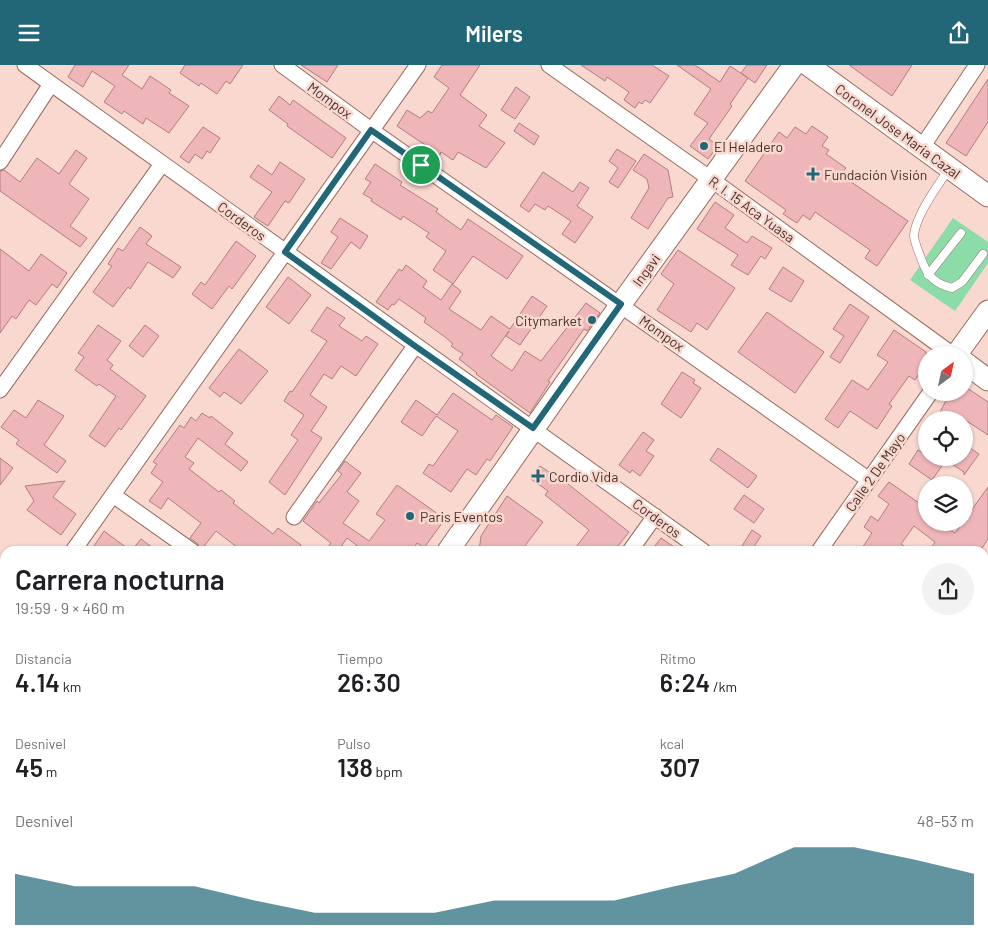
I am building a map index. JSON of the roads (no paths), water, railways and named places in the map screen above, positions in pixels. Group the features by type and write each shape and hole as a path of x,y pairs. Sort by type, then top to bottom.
{"main road":[{"name":"Ingavi","path":"451,546 621,304 794,65"},
{"name":"Coronel Jose Maria Cazal","path":"808,65 988,196"},
{"path":"962,346 988,311"},
{"path":"973,369 988,380"}],"street":[{"name":"Corderos","path":"25,65 696,546"},
{"name":"Mompox","path":"282,65 371,130 869,480"},
{"path":"77,546 418,65"},
{"name":"R. I. 15 Aca Yuasa","path":"549,65 943,346"},
{"path":"922,147 978,65"},
{"path":"0,162 51,84"},
{"path":"0,390 162,164"},
{"path":"294,517 415,346"},
{"name":"Calle 2 De Mayo","path":"823,546 924,401"},
{"path":"113,495 185,546"},
{"path":"634,546 655,517"}],"lane":[{"path":"949,168 917,221 914,237 928,275 940,285 952,289 962,282 983,254"},
{"path":"928,275 961,233"}],"place":[{"name":"El Heladero","path":"704,146"},
{"name":"Fundación Visión","path":"813,174"},
{"name":"Citymarket","path":"592,320"},
{"name":"Cordio Vida","path":"538,476"},
{"name":"Paris Eventos","path":"410,516"}]}
